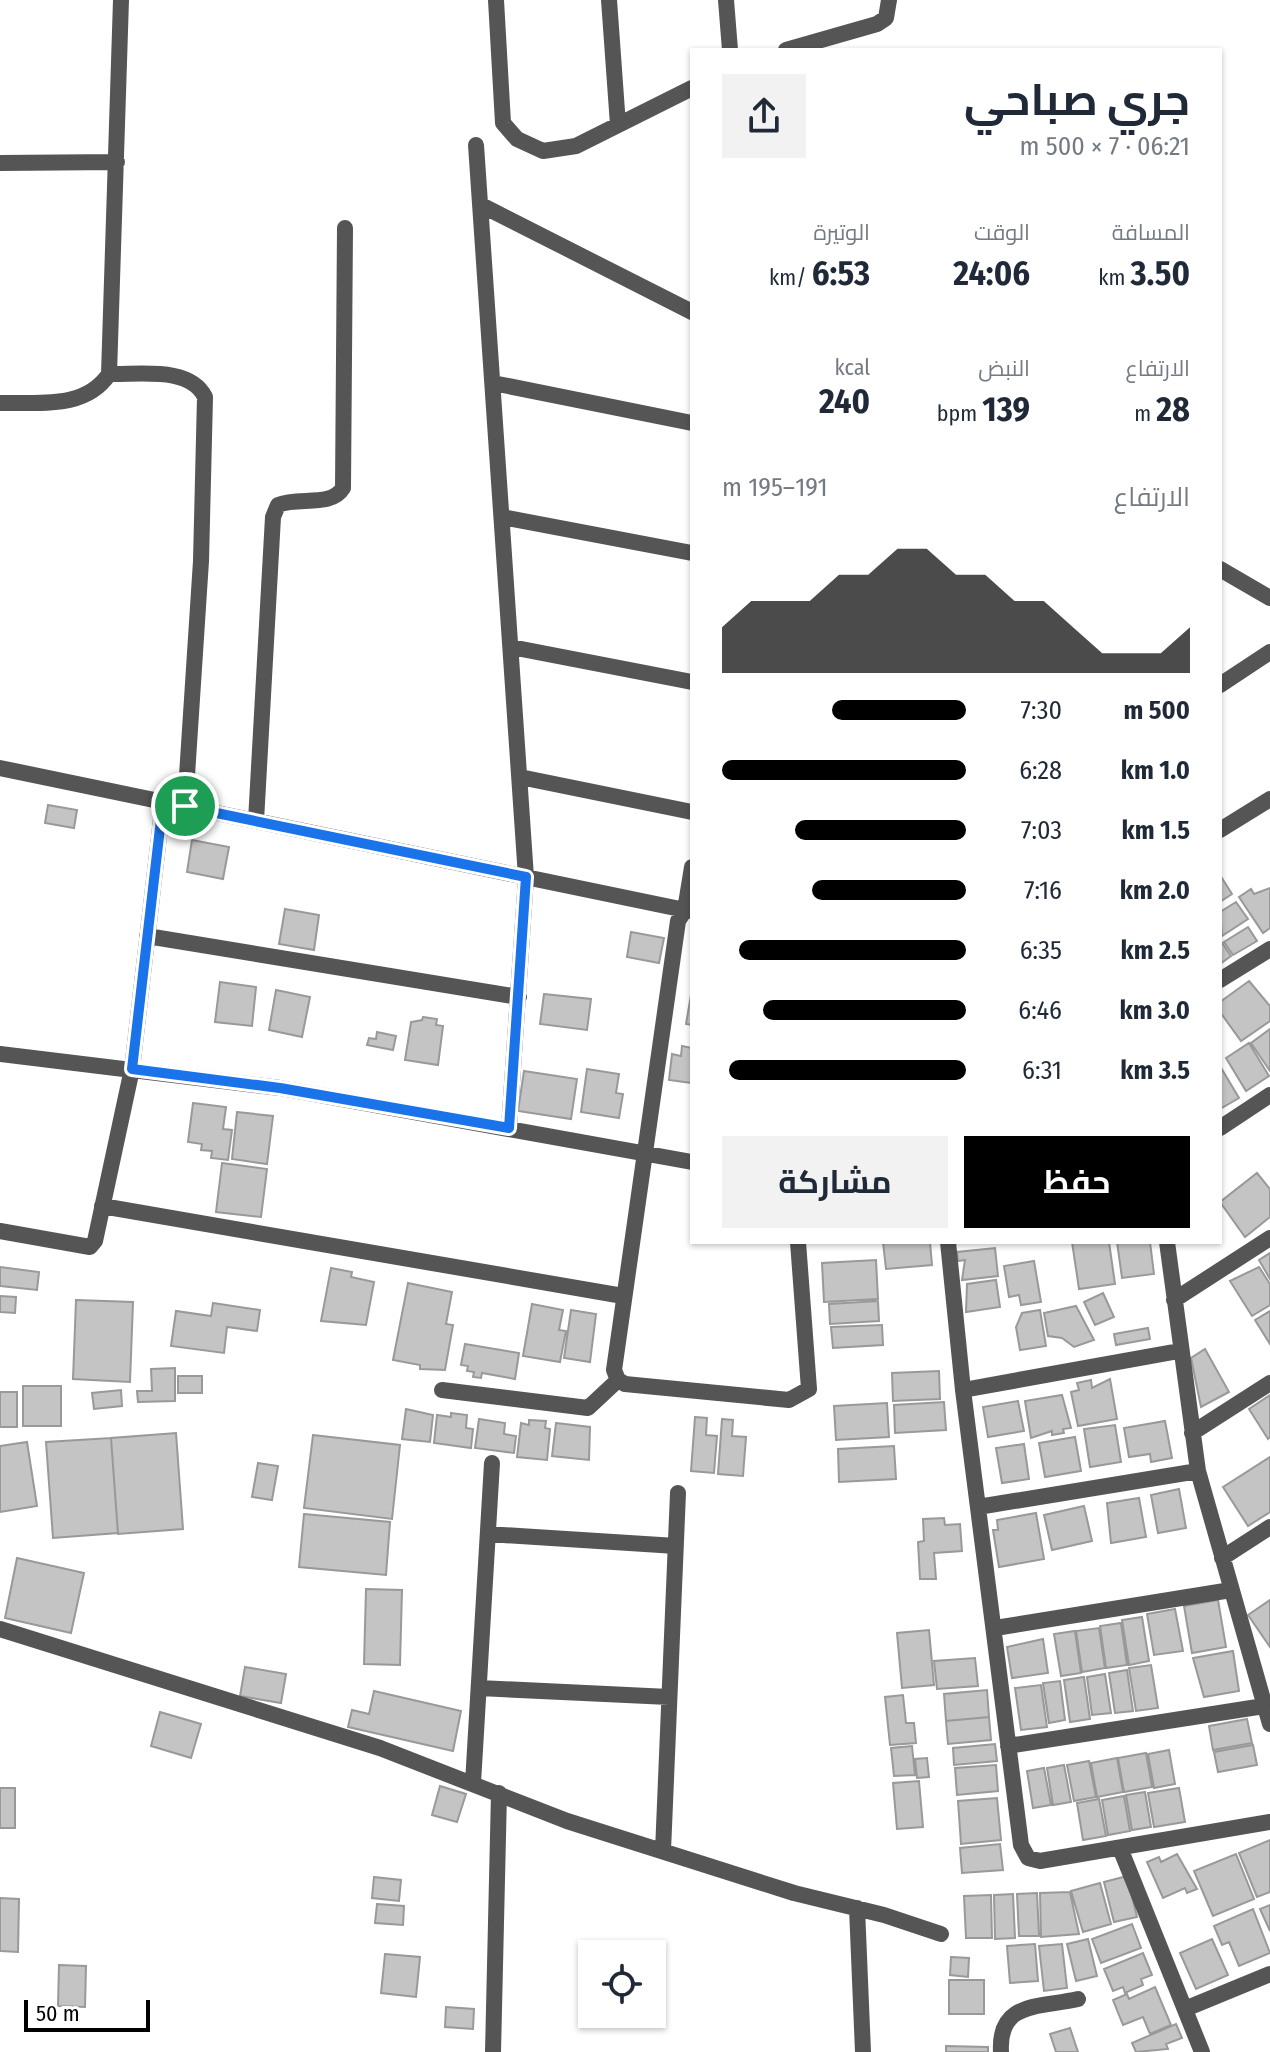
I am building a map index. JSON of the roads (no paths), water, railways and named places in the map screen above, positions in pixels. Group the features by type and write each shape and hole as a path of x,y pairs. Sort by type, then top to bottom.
{"street":[{"path":"496,0 503,123 508,133 543,151 555,152 576,146 690,89"},
{"path":"609,0 618,125"},
{"path":"726,0 730,48"},
{"path":"793,48 877,24 886,18 889,0"},
{"path":"0,403 86,397 101,386 109,374 117,162 116,1"},
{"path":"476,145 526,877 509,1128"},
{"path":"0,163 117,162"},
{"path":"481,205 690,311"},
{"path":"256,821 273,517 278,505 288,501 329,499 339,495 343,488 345,228"},
{"path":"109,374 185,377 198,383 205,397 201,561 185,806"},
{"path":"493,383 690,423"},
{"path":"502,517 690,553"},
{"path":"1222,570 1270,598"},
{"path":"511,647 690,682"},
{"path":"1222,684 1270,652"},
{"path":"0,768 689,910"},
{"path":"520,777 690,812"},
{"path":"1222,829 1270,799"},
{"path":"0,1231 90,1247 95,1241 132,1069 163,802"},
{"path":"689,910 678,921 648,1153 623,1296 614,1370 618,1380 625,1384 759,1398 789,1400 800,1397 809,1389 798,1244"},
{"path":"147,936 519,997"},
{"path":"1222,979 1270,949"},
{"path":"0,1054 280,1088 690,1162"},
{"path":"1222,1127 1270,1095"},
{"path":"102,1206 623,1296"},
{"path":"1174,1300 1270,1238"},
{"path":"949,1244 963,1390 1008,1746 1021,1845 1028,1858 1040,1861 1270,1822"},
{"path":"1167,1244 1179,1351 1198,1471 1231,1590 1264,1682 1264,1706 1270,1724"},
{"path":"963,1390 1179,1351"},
{"path":"442,1390 588,1408 618,1380"},
{"path":"1192,1433 1270,1383"},
{"path":"473,1783 492,1463"},
{"path":"978,1507 1198,1471"},
{"path":"663,1851 678,1493"},
{"path":"1222,1558 1270,1527"},
{"path":"488,1534 676,1546"},
{"path":"995,1628 1231,1590"},
{"path":"0,1629 335,1733 567,1821 794,1893 857,1908 941,1934"},
{"path":"479,1688 669,1697"},
{"path":"1008,1746 1264,1706"},
{"path":"493,2052 499,1793"},
{"path":"1120,1848 1202,2052"},
{"path":"857,1908 863,2052"},
{"path":"1185,2009 1270,1974"},
{"path":"1001,2052 1000,2033 1005,2020 1014,2013 1078,1999"}]}
